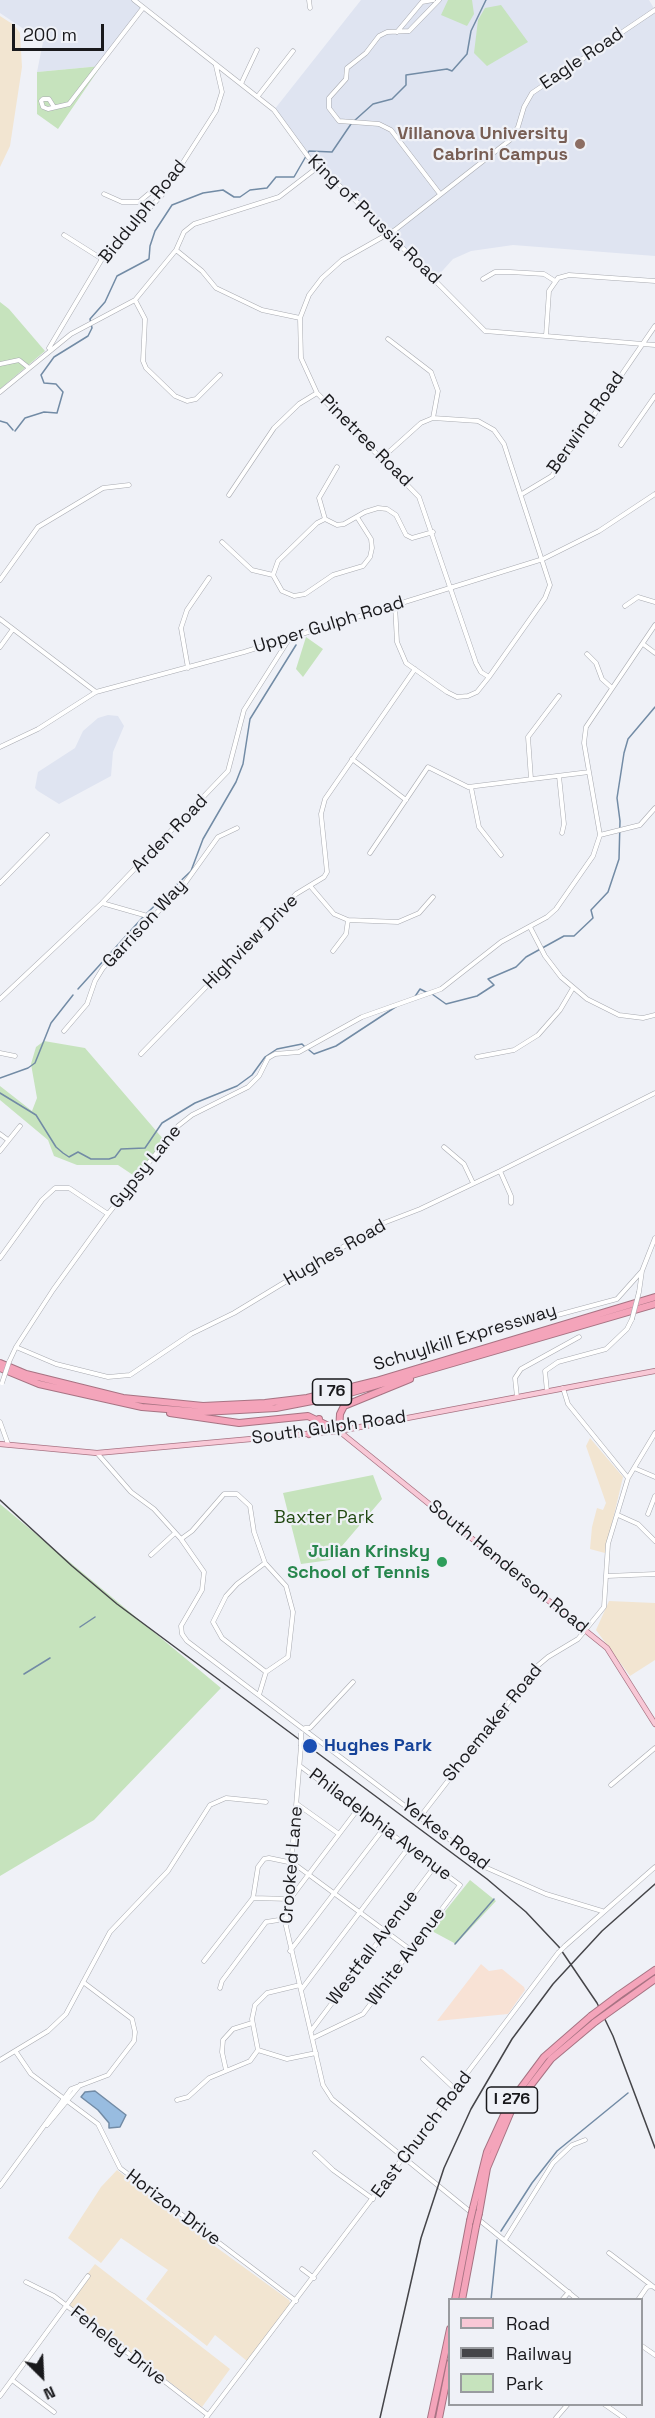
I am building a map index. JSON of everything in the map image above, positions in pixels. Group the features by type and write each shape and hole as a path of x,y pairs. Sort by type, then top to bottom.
{"highway":[{"name":"Schuylkill Expressway","path":"0,1365 86,1391 156,1403 203,1406 274,1402 307,1398 376,1381 655,1297"},
{"name":"Schuylkill Expressway","path":"0,1365 39,1384 154,1409 222,1412 276,1408 343,1395 655,1304"},
{"path":"154,1409 232,1423 303,1416 319,1419 339,1431 340,1412 348,1404 478,1356"},
{"path":"309,1434 319,1427 319,1419"},
{"name":"I 276","path":"455,2298 470,2221 487,2152 509,2104 544,2057 621,1999 655,1970"},
{"name":"I 276","path":"621,1999 655,1979"},
{"name":"I 276","path":"462,2298 487,2168 511,2111 540,2071 593,2019"},
{"path":"431,2418 448,2338"},
{"path":"438,2418 448,2372"}],"main road":[{"name":"South Gulph Road","path":"0,1444 97,1453 339,1431 655,1372"},
{"name":"South Henderson Road","path":"339,1431 607,1648 655,1724"}],"street":[{"name":"King of Prussia Road","path":"134,0 274,110 307,156 351,196 387,235 439,283 485,331 642,342 655,345"},
{"path":"309,0 310,8"},
{"path":"396,32 422,2 433,0"},
{"path":"439,0 409,31 379,36 366,53 347,68 346,79 329,98 329,108 333,116 346,124 379,124 392,129 440,194"},
{"path":"54,108 63,106 74,98 143,8"},
{"name":"Eagle Road","path":"387,235 510,140 532,93 655,10"},
{"path":"241,84 257,50"},
{"path":"258,96 293,51"},
{"name":"Biddulph Road","path":"46,353 102,259 162,195 216,111 222,92 216,65"},
{"path":"0,392 46,353 88,324 135,300 176,250 184,232 194,224 279,197 318,167"},
{"path":"104,194 122,202 138,202 152,190 162,195"},
{"path":"64,235 102,259"},
{"name":"Pinetree Road","path":"387,235 342,260 322,278 309,295 300,318 301,358 317,393 420,496 476,663 481,672 489,677"},
{"path":"176,250 202,271 216,288 250,306 300,318"},
{"path":"483,279 495,272 510,272 544,274 555,281"},
{"path":"546,336 549,291 555,281 569,275 655,281"},
{"path":"135,300 145,319 143,361 146,368 175,396 187,401 196,399 220,375"},
{"name":"Berwind Road","path":"522,494 552,476 655,326"},
{"path":"388,339 431,372 438,391 433,418"},
{"path":"0,364 19,360 29,368"},
{"path":"229,495 274,428 299,404 317,393"},
{"path":"621,445 655,396"},
{"path":"381,459 421,423 433,418 477,421 494,430 504,444 522,494 543,559 549,592 477,692 457,697 415,669 400,654 395,605"},
{"path":"325,519 320,498 337,467"},
{"path":"0,580 38,527 103,488 129,484"},
{"name":"Upper Gulph Road","path":"0,747 38,729 96,692 188,668 543,559 599,531 655,494"},
{"path":"325,519 337,525 374,509 387,509 396,515 406,535 412,538 433,532"},
{"path":"222,542 252,570 273,575 282,591 294,596 305,594 333,575 363,566 370,557 371,539 357,517"},
{"path":"273,575 278,561 317,523 325,519"},
{"path":"188,668 181,628 187,610 209,578"},
{"path":"625,606 638,597 655,602"},
{"path":"0,619 96,692"},
{"path":"655,625 585,732 589,772 600,834 635,827 646,821 655,808"},
{"path":"0,646 13,629"},
{"name":"Arden Road","path":"0,999 102,903 228,771 244,710 291,636"},
{"path":"643,644 655,653"},
{"path":"587,654 596,663 602,679 612,688"},
{"name":"Highview Drive","path":"141,1054 289,901 324,877 327,872 321,814 325,799 415,669"},
{"path":"531,780 528,737 559,696"},
{"path":"352,759 406,800"},
{"path":"370,854 428,767 459,785 471,787 589,772"},
{"path":"559,776 564,824 562,833"},
{"path":"471,787 479,827 501,855"},
{"name":"Garrison Way","path":"64,1031 87,1004 95,981 103,968 183,886 218,837 237,828"},
{"name":"Gypsy Lane","path":"0,1390 16,1347 108,1214 178,1126 192,1115 248,1087 259,1076 268,1058 275,1054 299,1052 362,1017 441,989 501,942 547,917 560,904 584,871 596,850 600,834"},
{"path":"0,883 47,835"},
{"path":"312,887 334,914 348,920 398,922 419,913 433,897"},
{"path":"102,903 151,917"},
{"path":"333,951 346,934 348,920"},
{"path":"530,927 545,956 561,977 587,999 619,1015 644,1018 655,1015"},
{"path":"477,1056 514,1050 538,1035 560,1010 573,988"},
{"path":"0,1053 15,1056"},
{"name":"Hughes Road","path":"16,1347 56,1364 108,1377 130,1375 191,1334 234,1313 381,1224 420,1209 500,1171 655,1093"},
{"path":"0,1151 20,1126"},
{"path":"0,1134 8,1140"},
{"path":"444,1147 464,1164 473,1183"},
{"path":"500,1171 511,1196 511,1203"},
{"path":"0,1258 42,1200 55,1188 69,1188 108,1214"},
{"path":"547,1391 545,1371 558,1362 606,1349 627,1329 639,1292 642,1271 655,1238"},
{"path":"550,1317 617,1299 642,1271"},
{"path":"518,1397 515,1377 521,1369 579,1337"},
{"path":"563,1389 568,1404 628,1478"},
{"path":"0,1422 8,1444"},
{"name":"Shoemaker Road","path":"420,1817 535,1668 548,1657 569,1646 586,1631 604,1607 608,1544 628,1478 655,1433"},
{"path":"97,1453 131,1491 154,1509 176,1533 205,1577 202,1590 182,1622 182,1634 187,1641 304,1728 310,1728 353,1682"},
{"path":"634,1468 655,1477"},
{"path":"181,1539 192,1531 220,1497 237,1494 250,1506 254,1532 265,1563 286,1586 292,1612 288,1657 266,1672 259,1695"},
{"path":"648,1514 655,1496"},
{"path":"618,1515 638,1524 655,1541"},
{"path":"151,1555 176,1533"},
{"path":"265,1563 226,1596 213,1622 222,1638 266,1672"},
{"path":"607,1576 655,1574"},
{"name":"Yerkes Road","path":"304,1728 490,1870 546,1894 602,1911"},
{"name":"Crooked Lane","path":"304,1728 285,1919 290,1951 322,2081 329,2095 403,2159 576,2298"},
{"path":"611,1785 655,1748"},
{"name":"Philadelphia Avenue","path":"300,1765 460,1885"},
{"path":"0,2060 16,2052 62,2018 110,1932 168,1871 210,1805 226,1798 266,1802"},
{"path":"297,1804 339,1834"},
{"path":"253,1898 286,1901 358,1809"},
{"path":"290,1951 384,1828"},
{"path":"301,1991 409,1847"},
{"path":"204,1960 253,1898 260,1863 270,1858 290,1862 309,1874 411,1950"},
{"name":"Westfall Avenue","path":"311,2031 435,1866"},
{"name":"East Church Road","path":"207,2417 558,1953 602,1911 655,1867"},
{"name":"White Avenue","path":"313,2038 363,2014 460,1885"},
{"path":"220,1988 222,1981 266,1922 285,1919"},
{"path":"0,2186 72,2088 110,2074 132,2045 135,2032 128,2015 83,1982"},
{"path":"177,2100 188,2097 206,2079 250,2061 258,2050 252,2023 254,2008 262,1996 300,1985"},
{"path":"226,2070 222,2052 223,2040 233,2029 252,2023"},
{"path":"258,2050 287,2059 316,2053"},
{"name":"Horizon Drive","path":"16,2052 31,2074 98,2124 123,2170 296,2301"},
{"path":"423,2060 456,2090"},
{"path":"505,2240 553,2163 572,2145 585,2140"},
{"path":"315,2153 337,2173 373,2199"},
{"path":"609,2253 654,2287"},
{"path":"302,2269 314,2278"},
{"path":"0,2396 88,2277"},
{"name":"Feheley Drive","path":"26,2283 48,2292 207,2417"},
{"path":"639,2298 647,2287 654,2287"},
{"path":"564,2298 569,2292"},
{"path":"12,2380 54,2412"},
{"path":"556,2418 566,2406"},
{"path":"607,2406 624,2418"}],"shaded area":[{"path":"0,0 134,0 143,8 101,66 37,72 43,42 0,13"},
{"path":"361,0 649,0 655,10 655,256 513,245 471,251 453,259 435,279 351,196 318,167 274,110"},
{"path":"0,16 14,25 20,33 22,67 10,146 0,167"},
{"path":"108,715 118,716 124,726 113,752 111,776 59,804 38,791 35,788 38,772 75,748 83,731 98,718"},
{"path":"590,1438 623,1477 605,1553 590,1549 597,1508 603,1510 606,1503 586,1446"},
{"path":"609,1601 655,1603 655,1660 630,1676 596,1630"},
{"path":"481,1964 489,1971 502,1969 524,1987 525,1990 508,2014 437,2021"},
{"path":"117,2170 198,2234 289,2300 291,2305 247,2361 215,2335 207,2346 146,2299 168,2270 121,2238 101,2263 68,2238 101,2187"},
{"path":"95,2264 230,2369 202,2407 66,2302"}],"green space":[{"path":"448,0 472,0 474,14 467,26 441,15"},
{"path":"501,5 528,42 487,66 474,53 478,20 485,8"},
{"path":"101,66 58,129 37,114 37,72"},
{"path":"0,302 9,309 45,351 0,389"},
{"path":"306,637 323,649 303,677 296,669"},
{"path":"44,1041 85,1048 164,1140 136,1177 118,1165 77,1165 54,1156 48,1140 0,1100 0,1086 32,1111 37,1098 31,1064 36,1047"},
{"name":"Baxter Park","path":"373,1475 382,1499 330,1560 301,1564 283,1493"},
{"path":"0,1504 221,1688 94,1820 0,1876"},
{"path":"470,1880 496,1901 456,1944 430,1930"}],"water":[{"path":"95,2091 126,2115 120,2127 109,2128 109,2123 98,2110 81,2097 85,2092"}],"waterway":[{"path":"354,121 373,104 392,99 406,85 406,75 447,69 452,71 467,54 471,31 486,0"},
{"path":"15,431 25,418 44,412 57,413 63,392 56,384 44,383 41,375 54,357 88,336 92,328 90,319 105,302 117,276 149,259 155,231 172,205 203,193 223,190 234,197 240,197 250,190 267,188 276,177 294,177 309,151 332,152 351,124"},
{"path":"0,421 7,423 13,430"},
{"path":"147,913 191,871 203,839 236,782 243,764 250,719 296,645"},
{"path":"432,994 446,1004 477,996 494,985 488,979 516,967 526,957 564,936 574,936 593,918 591,910 608,892 619,859 620,821 617,798 628,739 655,707"},
{"path":"78,989 143,917"},
{"path":"414,998 420,989 428,993"},
{"path":"0,1078 28,1068 35,1063 51,1023 73,995"},
{"path":"309,1050 314,1054 336,1046 397,1006"},
{"path":"0,1093 36,1115 56,1147 69,1157 78,1152 91,1159 109,1159 115,1157 121,1149 145,1148 162,1123 195,1103 237,1086 252,1075 265,1057 277,1049 302,1044 305,1047"},
{"path":"80,1627 95,1617"},
{"path":"24,1674 50,1658"},
{"path":"455,1944 494,1899"},
{"path":"501,2231 532,2183 557,2151 628,2093"},
{"path":"491,2298 497,2240"}],"tram line":[{"path":"0,1500 117,1604 487,1879 526,1912 559,1947 597,2003 613,2036 655,2148"}],"railway":[{"path":"380,2418 421,2238 444,2168 471,2109 512,2039 553,1984 602,1931 655,1884"}],"place":[{"name":"Villanova University Cabrini Campus","path":"580,144"},
{"name":"Julian Krinsky School of Tennis","path":"442,1562"},
{"name":"Hughes Park","path":"310,1746"}]}
